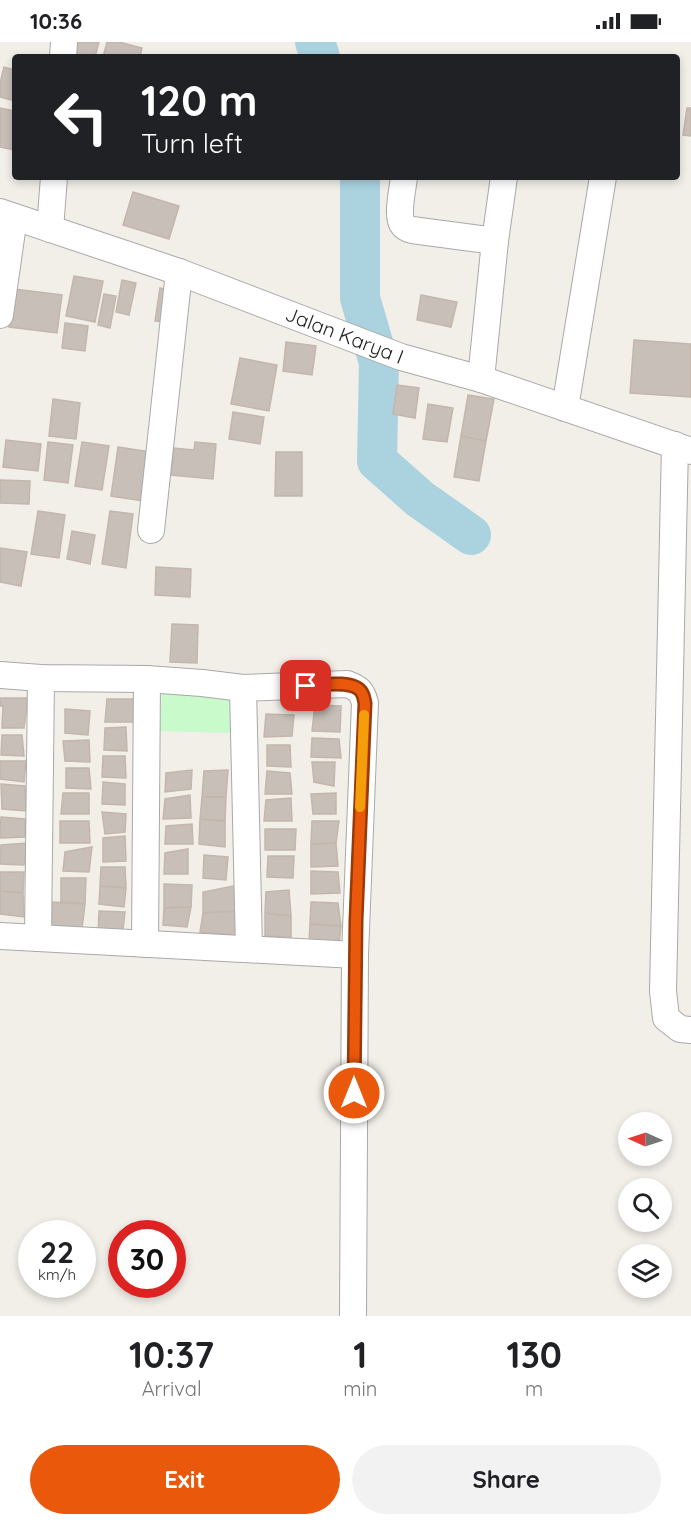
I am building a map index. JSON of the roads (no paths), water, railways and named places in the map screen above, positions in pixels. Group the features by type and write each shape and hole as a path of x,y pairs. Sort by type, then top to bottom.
{"street":[{"path":"50,229 54,180"},
{"path":"404,180 400,206 401,222 404,227 495,241"},
{"path":"481,380 504,180"},
{"path":"565,408 603,180"},
{"path":"0,315 7,214"},
{"name":"Jalan Karya I","path":"7,214 179,272 401,357 481,380 683,448"},
{"path":"151,530 179,272"},
{"path":"683,448 663,991 666,1018 680,1029 691,1030"},
{"path":"0,675 41,678 147,679 243,688 347,684 357,687 362,693 365,703 355,955 353,1316"},
{"path":"38,938 41,678"},
{"path":"145,944 147,679"},
{"path":"243,688 249,949"},
{"path":"0,936 355,955"}],"waterway":[{"path":"315,42 319,54"},
{"path":"360,180 360,298 379,363 377,461 420,499 471,535"}]}
